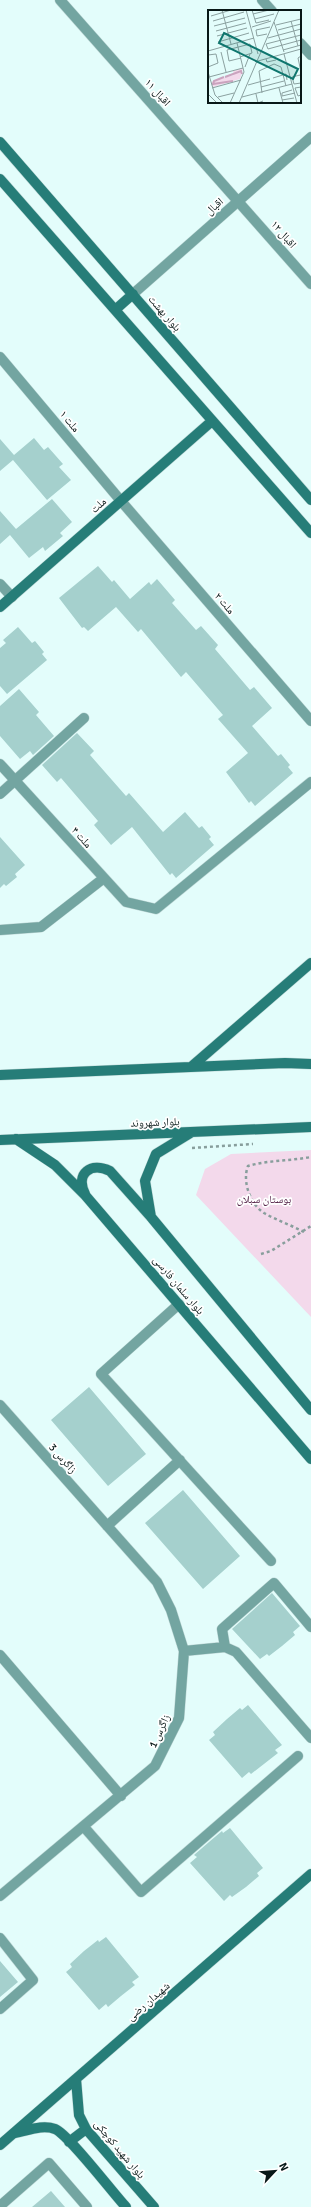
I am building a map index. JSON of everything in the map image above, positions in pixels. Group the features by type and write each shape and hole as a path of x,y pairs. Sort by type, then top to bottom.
{"street":[{"name":"اقبال ۱۱","path":"60,0 239,200"},
{"path":"262,0 271,10"},
{"path":"301,44 311,55"},
{"name":"اقبال","path":"133,294 311,137"},
{"name":"بلوار بهشت","path":"0,142 311,500"},
{"path":"0,179 311,534"},
{"name":"اقبال ۱۲","path":"239,200 311,284"},
{"path":"115,310 133,294"},
{"name":"ملت ۱","path":"0,357 121,501"},
{"name":"ملت","path":"0,607 212,421"},
{"name":"ملت ۲","path":"121,501 311,721"},
{"path":"0,584 12,597"},
{"path":"0,794 84,718"},
{"name":"ملت ۴","path":"0,764 126,902 156,909 311,782"},
{"path":"0,930 41,927 104,878"},
{"path":"191,1067 311,963"},
{"path":"0,1075 191,1067 311,1064"},
{"name":"بلوار شهروند","path":"0,1140 311,1127"},
{"name":"بلوار سلمان فارسی","path":"192,1132 156,1154 144,1181 151,1217 311,1410"},
{"name":"بلوار سلمان فارسی","path":"16,1139 56,1165 85,1195 311,1459"},
{"path":"85,1195 81,1186 83,1176 90,1168 100,1167 110,1171 151,1217"},
{"path":"179,1304 101,1374 271,1561"},
{"name":"زاگرس 3","path":"0,1405 107,1526"},
{"path":"107,1526 180,1460"},
{"name":"زاگرس 1","path":"0,1896 155,1766 179,1718 184,1651 171,1610 157,1582 107,1526"},
{"path":"225,1647 222,1629 274,1583 311,1627"},
{"path":"184,1651 225,1647 236,1652 311,1738"},
{"path":"0,1655 121,1796"},
{"path":"84,1827 141,1892 298,1756"},
{"name":"شهیدان رضی","path":"0,2145 311,1874"},
{"path":"0,1938 34,1980 0,2009"},
{"name":"بلوار شهید کوچکی","path":"76,2079 78,2110 86,2129 154,2207"},
{"path":"13,2134 40,2127 55,2129 69,2142 126,2207"},
{"path":"69,2142 86,2129"},
{"path":"0,2206 49,2163 87,2207"}],"path":[{"path":"190,1149 257,1144"},
{"path":"304,1232 264,1213 254,1202 247,1185 245,1174 248,1166 263,1162 286,1162 311,1158"},
{"path":"261,1254 271,1252 304,1232 311,1226"}],"green space":[{"name":"بوستان سبلان","path":"311,1150 311,1317 196,1195 205,1169 231,1154"}],"building":[{"path":"34,438 44,450 48,447 63,464 59,467 71,480 47,500 13,460 0,471 0,439 14,455"},
{"path":"52,499 72,522 60,533 63,536 45,551 43,547 29,558 10,535 0,544 0,511 16,529"},
{"path":"98,566 112,582 114,580 130,599 149,582 151,585 157,579 175,600 172,603 196,630 201,626 218,645 215,649 250,690 254,687 272,708 252,726 278,756 281,754 290,765 288,767 293,773 255,806 251,801 249,803 226,772 248,753 218,719 223,715 186,672 181,677 141,629 138,632 116,607 88,631 84,627 82,628 59,598"},
{"path":"18,627 32,643 35,641 44,652 42,654 47,660 7,694 0,686 0,648 6,643 3,640"},
{"path":"19,689 39,712 36,715 54,736 33,755 30,751 20,759 0,736 0,706"},
{"path":"77,733 94,751 90,755 126,796 129,793 163,832 185,812 199,828 202,826 211,837 209,839 214,845 176,878 172,873 170,875 132,827 111,845 94,825 98,821 61,778 57,782 42,765"},
{"path":"0,837 25,865 15,874 17,877 6,886 4,884 0,888"},
{"path":"89,1387 146,1454 108,1486 51,1420"},
{"path":"183,1490 240,1556 203,1589 145,1523"},
{"path":"272,1593 300,1626 293,1632 295,1635 282,1646 269,1656 267,1654 260,1659 232,1629"},
{"path":"248,1705 282,1745 275,1750 278,1753 251,1774 249,1772 242,1778 209,1740 215,1735 213,1732 227,1719 240,1708 242,1710"},
{"path":"230,1828 263,1868 257,1873 259,1876 246,1887 232,1897 230,1895 224,1901 190,1863 197,1857 194,1855 222,1831 223,1833"},
{"path":"106,1937 139,1977 132,1982 135,1985 108,2007 106,2004 99,2010 66,1972 72,1967 70,1964 84,1951 98,1940 99,1942"},
{"path":"0,1961 18,1982 0,1997"},
{"path":"51,2191 65,2207 32,2207"}]}
